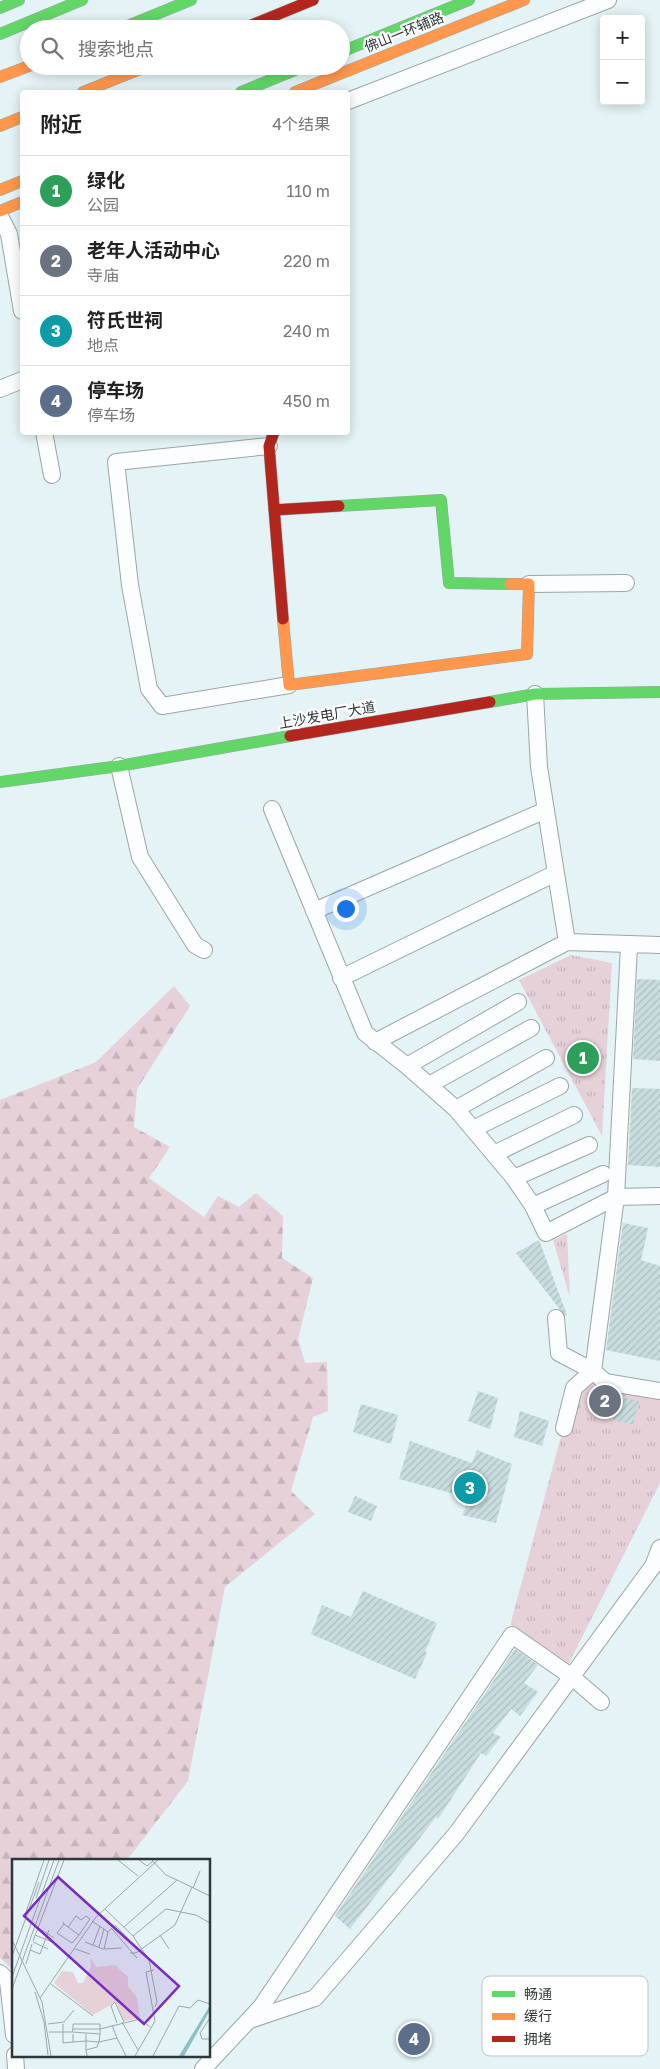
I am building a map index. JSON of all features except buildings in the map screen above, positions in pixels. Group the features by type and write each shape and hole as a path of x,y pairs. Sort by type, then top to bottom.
{"main road":[{"path":"0,8 19,0"},
{"path":"34,20 82,0"},
{"path":"142,20 191,0"},
{"path":"264,20 313,0"},
{"name":"佛山一环辅路","path":"350,48 469,0"},
{"name":"佛山一环辅路","path":"350,70 524,0"},
{"path":"0,34 20,26"},
{"path":"0,77 20,69"},
{"path":"87,90 125,75"},
{"path":"245,90 282,75"},
{"name":"佛山一环辅路","path":"299,90 336,75"},
{"path":"0,126 20,118"},
{"path":"0,190 20,182"},
{"path":"0,211 20,203"},
{"path":"271,439 274,510 289,685 528,654 530,584 449,583 441,500 274,510"},
{"name":"上沙发电厂大道","path":"0,782 119,766 535,694 660,692"}],"street":[{"path":"350,100 608,0"},
{"path":"0,216 10,233 20,298"},
{"path":"0,389 20,381"},
{"path":"45,435 52,475"},
{"path":"271,439 116,462 130,585 149,689 162,706 289,685"},
{"path":"530,584 626,583"},
{"path":"535,694 539,767 568,942"},
{"path":"119,766 140,857 195,945 204,950"},
{"path":"272,809 365,1033 407,1066 456,1109 514,1178 533,1206 546,1233 616,1197 660,1196"},
{"path":"314,912 546,810"},
{"path":"341,978 556,873"},
{"path":"375,1042 568,942 628,946 660,945"},
{"path":"564,1428 574,1388 593,1370 616,1197 628,946"},
{"path":"407,1066 518,1002"},
{"path":"429,1085 531,1028"},
{"path":"456,1109 546,1058"},
{"path":"473,1129 560,1086"},
{"path":"494,1154 574,1115"},
{"path":"514,1178 589,1145"},
{"path":"533,1206 603,1174"},
{"path":"556,1318 559,1353 593,1370 605,1382 660,1389"},
{"path":"248,2021 315,1998 456,1834 653,1566 660,1548"},
{"path":"204,2069 261,2007 512,1636 572,1677 601,1702"},
{"path":"0,1973 8,1981 12,2017"},
{"path":"15,2056 16,2069"}],"green space":[{"path":"571,955 612,963 602,1136 519,980"},
{"path":"174,986 190,1006 137,1089 134,1127 170,1147 149,1178 204,1217 218,1196 239,1207 256,1193 283,1216 282,1258 313,1278 298,1339 305,1363 327,1362 328,1411 313,1417 291,1491 315,1514 225,1587 188,1781 128,1859 12,1859 12,1969 0,1958 0,1100 96,1062"},
{"path":"567,1234 570,1298 553,1240"},
{"path":"593,1371 660,1391 660,1483 565,1671 512,1635 511,1622 574,1388"}],"traffic: fast":[{"path":"0,8 19,0"},
{"path":"34,20 82,0"},
{"path":"142,20 191,0"},
{"path":"350,48 469,0"},
{"path":"0,34 20,26"},
{"path":"246,90 283,75"},
{"path":"339,506 441,500 449,583 510,584"},
{"path":"490,702 535,694 660,692"},
{"path":"0,782 119,766 290,736"}],"traffic: slow":[{"path":"350,70 524,0"},
{"path":"0,77 20,69"},
{"path":"88,90 126,75"},
{"path":"300,90 337,75"},
{"path":"0,126 20,118"},
{"path":"0,190 20,182"},
{"path":"0,211 20,203"},
{"path":"283,619 289,685 527,654 529,584 510,584"}],"traffic: jam":[{"path":"264,20 313,0"},
{"path":"273,435 269,446 283,619"},
{"path":"274,510 339,506"},
{"path":"290,736 490,702"}],"place":[{"name":"绿化","path":"583,1058"},
{"name":"老年人活动中心","path":"605,1401"},
{"name":"符氏世祠","path":"470,1488"},
{"name":"停车场","path":"414,2039"}]}
